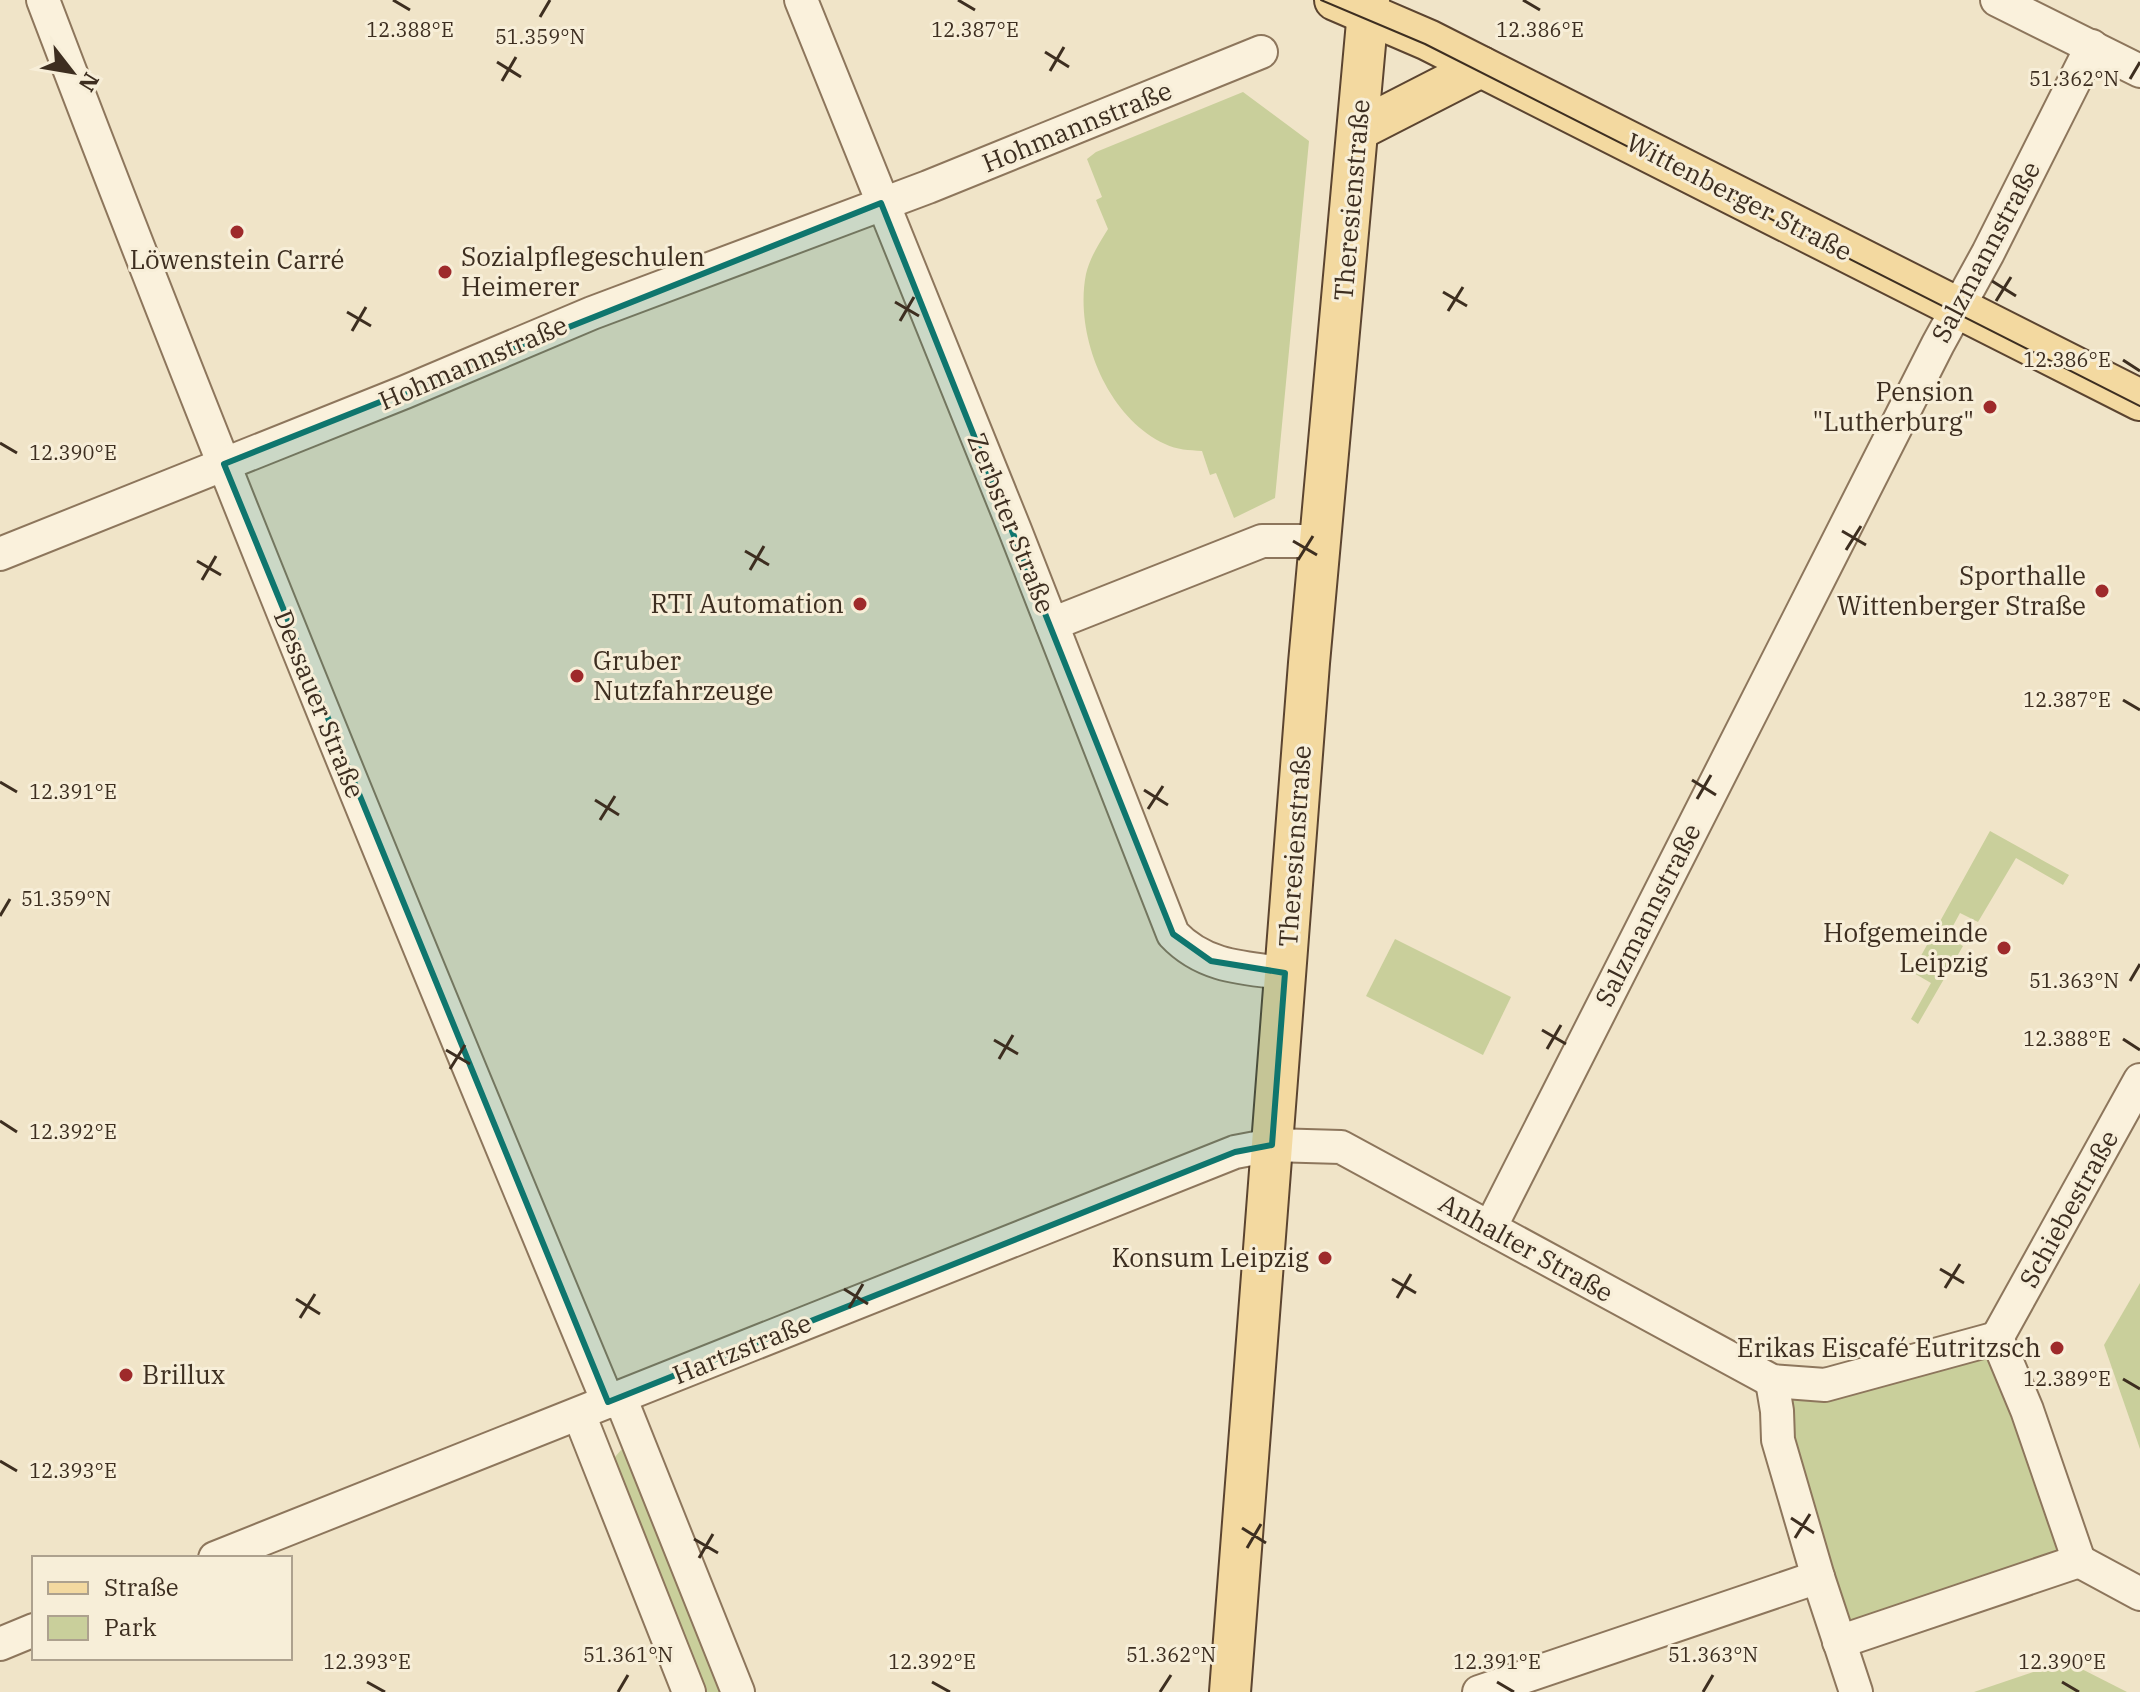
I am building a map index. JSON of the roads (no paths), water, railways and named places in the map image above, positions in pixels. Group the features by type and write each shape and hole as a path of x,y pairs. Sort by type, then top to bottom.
{"main road":[{"name":"Wittenberger Straße","path":"1358,4 2140,400"},
{"name":"Theresienstraße","path":"1230,1692 1320,541 1358,130 1358,4"},
{"path":"1358,130 1481,67"}],"street":[{"name":"Dessauer Straße","path":"43,0 139,253 346,773 602,1404 738,1692"},
{"name":"Zerbster Straße","path":"801,0 1173,934 1187,949 1216,962 1285,973"},
{"path":"1997,0 2140,71"},
{"name":"Salzmannstraße","path":"1490,1228 2092,46"},
{"name":"Hohmannstraße","path":"0,554 405,392 592,313 928,187 1261,52"},
{"path":"1052,624 1262,541 1320,541"},
{"name":"Schiebestraße","path":"1997,1338 2140,1080"},
{"name":"Anhalter Straße","path":"1272,1145 1341,1147 1772,1381"},
{"name":"Hartzstraße","path":"220,1556 1235,1152 1272,1145"},
{"path":"1856,1692 1778,1440 1772,1381 1825,1385 1997,1338 2027,1410 2079,1561 2140,1594"},
{"name":"Dessauer Straße","path":"602,1404 689,1692"},
{"path":"1839,1642 2079,1561"},
{"path":"1479,1692 1818,1577"},
{"path":"0,1644 32,1631"}],"tram line":[{"path":"1321,0 1425,44 2140,406"}],"place":[{"name":"Löwenstein Carré","path":"237,232"},
{"name":"Sozialpflegeschulen Heimerer","path":"445,272"},
{"name":"Pension \"Lutherburg\"","path":"1990,407"},
{"name":"Sporthalle Wittenberger Straße","path":"2102,591"},
{"name":"RTI Automation","path":"860,604"},
{"name":"Gruber Nutzfahrzeuge","path":"577,676"},
{"name":"Hofgemeinde Leipzig","path":"2004,948"},
{"name":"Konsum Leipzig","path":"1325,1258"},
{"name":"Erikas Eiscafé Eutritzsch","path":"2057,1348"},
{"name":"Brillux","path":"126,1375"}]}
